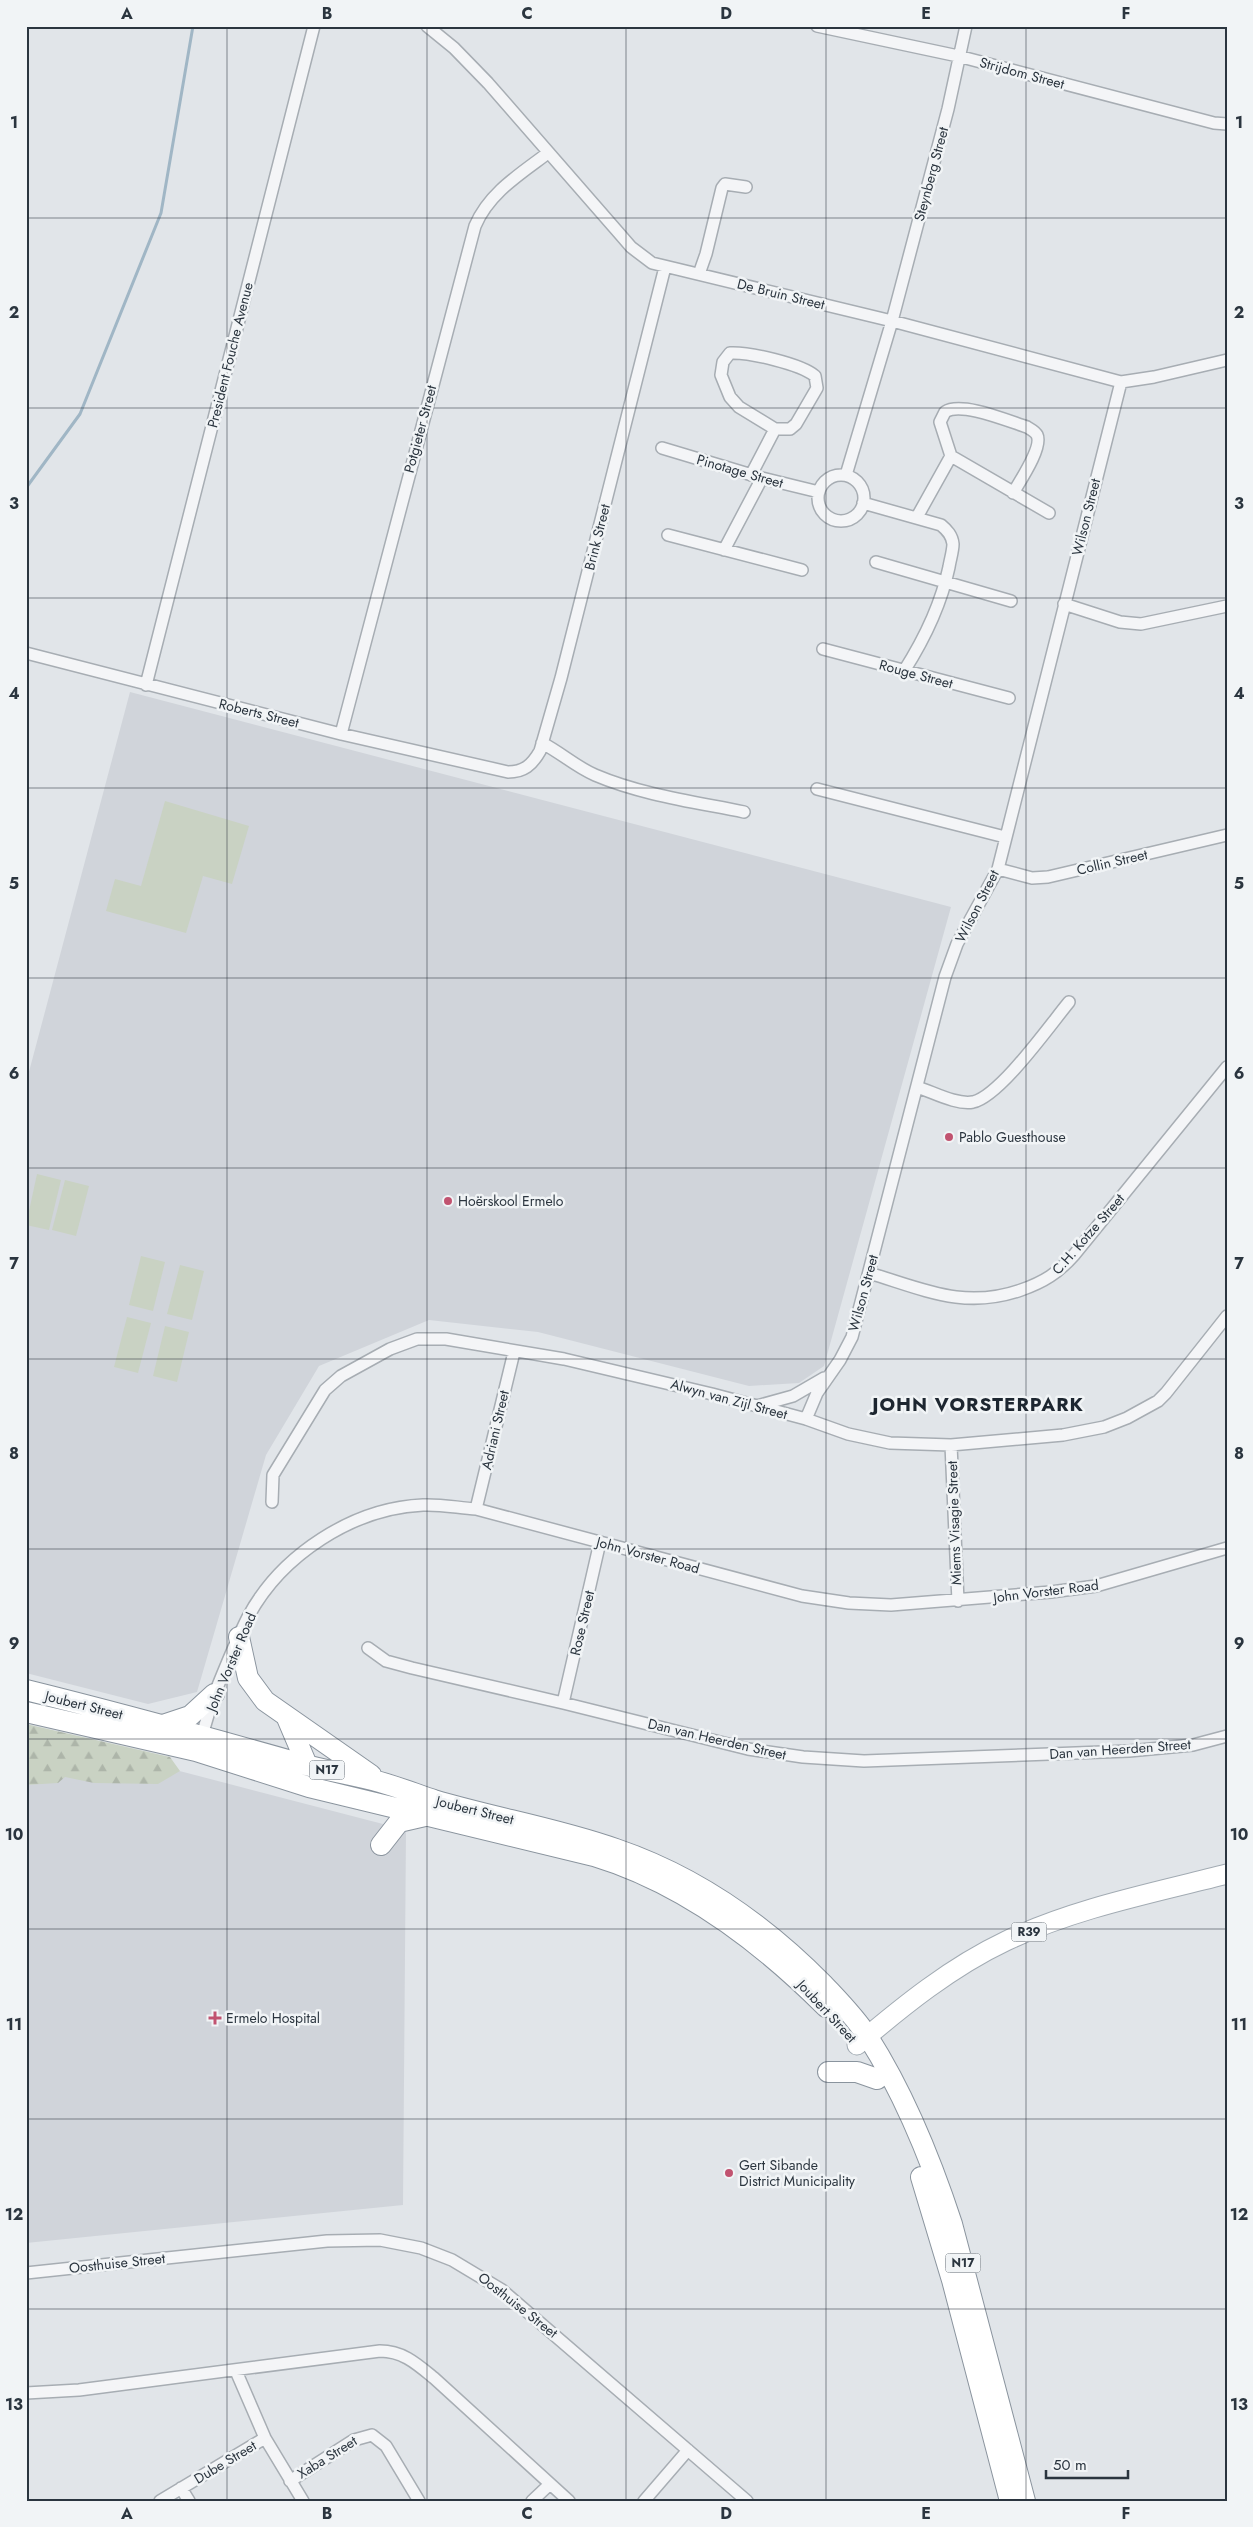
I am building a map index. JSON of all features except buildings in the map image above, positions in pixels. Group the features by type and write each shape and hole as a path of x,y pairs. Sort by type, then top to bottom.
{"highway":[{"path":"239,1637 244,1664 253,1687 265,1701 286,1718 382,1782"},
{"name":"Joubert Street","path":"26,1690 163,1725 199,1744 309,1786 603,1859 626,1867 671,1889 719,1918 791,1972 863,2041"},
{"path":"163,1725 190,1716 214,1694"},
{"name":"Joubert Street","path":"26,1712 307,1765 382,1782 436,1801 593,1841 656,1864 718,1898 785,1948 842,2004 863,2041"},
{"path":"286,1718 307,1765"},
{"path":"381,1845 400,1822 427,1816"},
{"name":"N17","path":"863,2041 876,2079 893,2111 926,2190 952,2280 1010,2501"},
{"name":"N17","path":"863,2041 905,2106 939,2186 962,2261 1025,2501"},
{"path":"828,2072 857,2072 876,2079"}],"main road":[{"name":"Joubert Street","path":"863,2041 944,1977 1006,1941 1065,1917 1227,1874"}],"street":[{"name":"President Fouche Avenue","path":"146,684 314,26"},
{"name":"De Bruin Street","path":"427,26 461,55 631,247 652,263 892,321 1121,382 1154,377 1227,360"},
{"name":"Strijdom Street","path":"817,26 958,56 1042,80 1214,123 1227,124"},
{"name":"Steynberg Street","path":"846,475 892,321 948,109 966,26"},
{"name":"Potgieter Street","path":"341,734 475,226 490,200 502,188 548,153"},
{"path":"699,274 706,254 722,188 725,184 746,187"},
{"name":"Brink Street","path":"493,769 508,772 522,771 536,758 542,743 566,659 665,267"},
{"path":"730,353 743,354 803,369 815,376 817,388 801,417 790,429 775,429 739,407 730,397 721,375 723,362 730,353"},
{"name":"Wilson Street","path":"806,1419 826,1377 840,1360 852,1337 950,962 961,936 998,869 1121,382"},
{"path":"1013,493 1038,446 1037,435 1027,427 967,409 949,409 944,412 940,422 950,456 1013,493 1049,513"},
{"path":"724,550 775,429"},
{"name":"Pinotage Street","path":"662,448 756,476 819,492"},
{"path":"917,517 950,456"},
{"path":"846,475 857,481 862,488 864,503 855,516 842,521 834,520 822,510 818,503 819,492 824,482 830,477 846,475"},
{"path":"864,503 941,525 949,531 953,543 946,582 931,624 904,671"},
{"path":"668,535 802,570"},
{"path":"876,562 1011,601"},
{"path":"1064,604 1120,622 1141,624 1227,606"},
{"name":"Rouge Street","path":"823,649 1009,698"},
{"name":"Roberts Street","path":"26,653 341,734 493,769"},
{"path":"542,743 593,775 670,797 744,812"},
{"path":"817,789 1005,837"},
{"name":"Collin Street","path":"998,869 1032,878 1048,876 1227,835"},
{"path":"917,1087 959,1101 972,1102 981,1099 1006,1078 1069,1002"},
{"name":"C.H. Kotze Street","path":"869,1272 945,1296 966,1299 999,1297 1049,1278 1061,1270 1074,1255 1227,1067"},
{"name":"Alwyn van Zijl Street","path":"272,1502 273,1475 325,1390 341,1376 390,1349 417,1339 446,1339 564,1359 757,1406 806,1419 848,1434 890,1443 951,1445 1064,1435 1104,1427 1127,1418 1158,1401 1166,1393 1227,1316"},
{"name":"Adriani Street","path":"476,1509 514,1352"},
{"path":"757,1406 794,1396 826,1377"},
{"name":"Miems Visagie Street","path":"951,1445 958,1601"},
{"name":"John Vorster Road","path":"199,1744 214,1694 239,1637 260,1597 275,1580 317,1542 358,1519 391,1509 423,1505 476,1509 827,1601 891,1605 958,1601 1096,1586 1227,1548"},
{"name":"Rose Street","path":"563,1703 600,1542"},
{"name":"Dan van Heerden Street","path":"368,1648 378,1656 398,1665 563,1703 748,1749 803,1757 864,1761 1168,1749 1227,1736"},
{"name":"Oosthuise Street","path":"26,2272 327,2241 380,2240 421,2248 452,2260 502,2290 547,2326 747,2501"},
{"path":"26,2393 79,2390 380,2352 398,2353 416,2363 434,2378 568,2501"},
{"path":"236,2371 264,2438 303,2501"},
{"name":"Xaba Street","path":"290,2481 354,2440 367,2434 372,2435 386,2446 419,2501"},
{"name":"Dube Street","path":"160,2501 264,2438"},
{"path":"644,2501 688,2450"},
{"path":"532,2501 550,2484"},
{"path":"181,2488 189,2501"}],"shaded area":[{"name":"Hoërskool Ermelo","path":"130,692 951,907 824,1366 799,1383 749,1386 538,1332 429,1320 319,1366 266,1455 197,1692 148,1704 26,1673 26,1083"},
{"name":"Ermelo Hospital","path":"26,1731 406,1830 403,2205 26,2243"}],"green space":[{"path":"165,801 249,826 232,884 203,876 186,933 106,911 115,879 141,886"},
{"path":"37,1174 61,1180 49,1230 26,1225"},
{"path":"65,1180 89,1186 76,1236 52,1230"},
{"path":"141,1256 165,1262 153,1311 129,1305"},
{"path":"180,1265 204,1271 192,1320 167,1314"},
{"path":"127,1317 151,1323 138,1373 114,1367"},
{"path":"165,1326 189,1332 177,1382 153,1376"},
{"path":"26,1724 170,1757 180,1771 158,1784 94,1783 65,1777 58,1783 26,1785"}],"waterway":[{"path":"26,488 80,414 161,213 193,26"}],"place":[{"name":"Pablo Guesthouse","path":"949,1137"},
{"name":"Hoërskool Ermelo","path":"448,1201"},
{"name":"Ermelo Hospital","path":"215,2018"},
{"name":"Gert Sibande District Municipality","path":"729,2173"}],"district":[{"name":"JOHN VORSTERPARK","path":"978,1404"}]}
